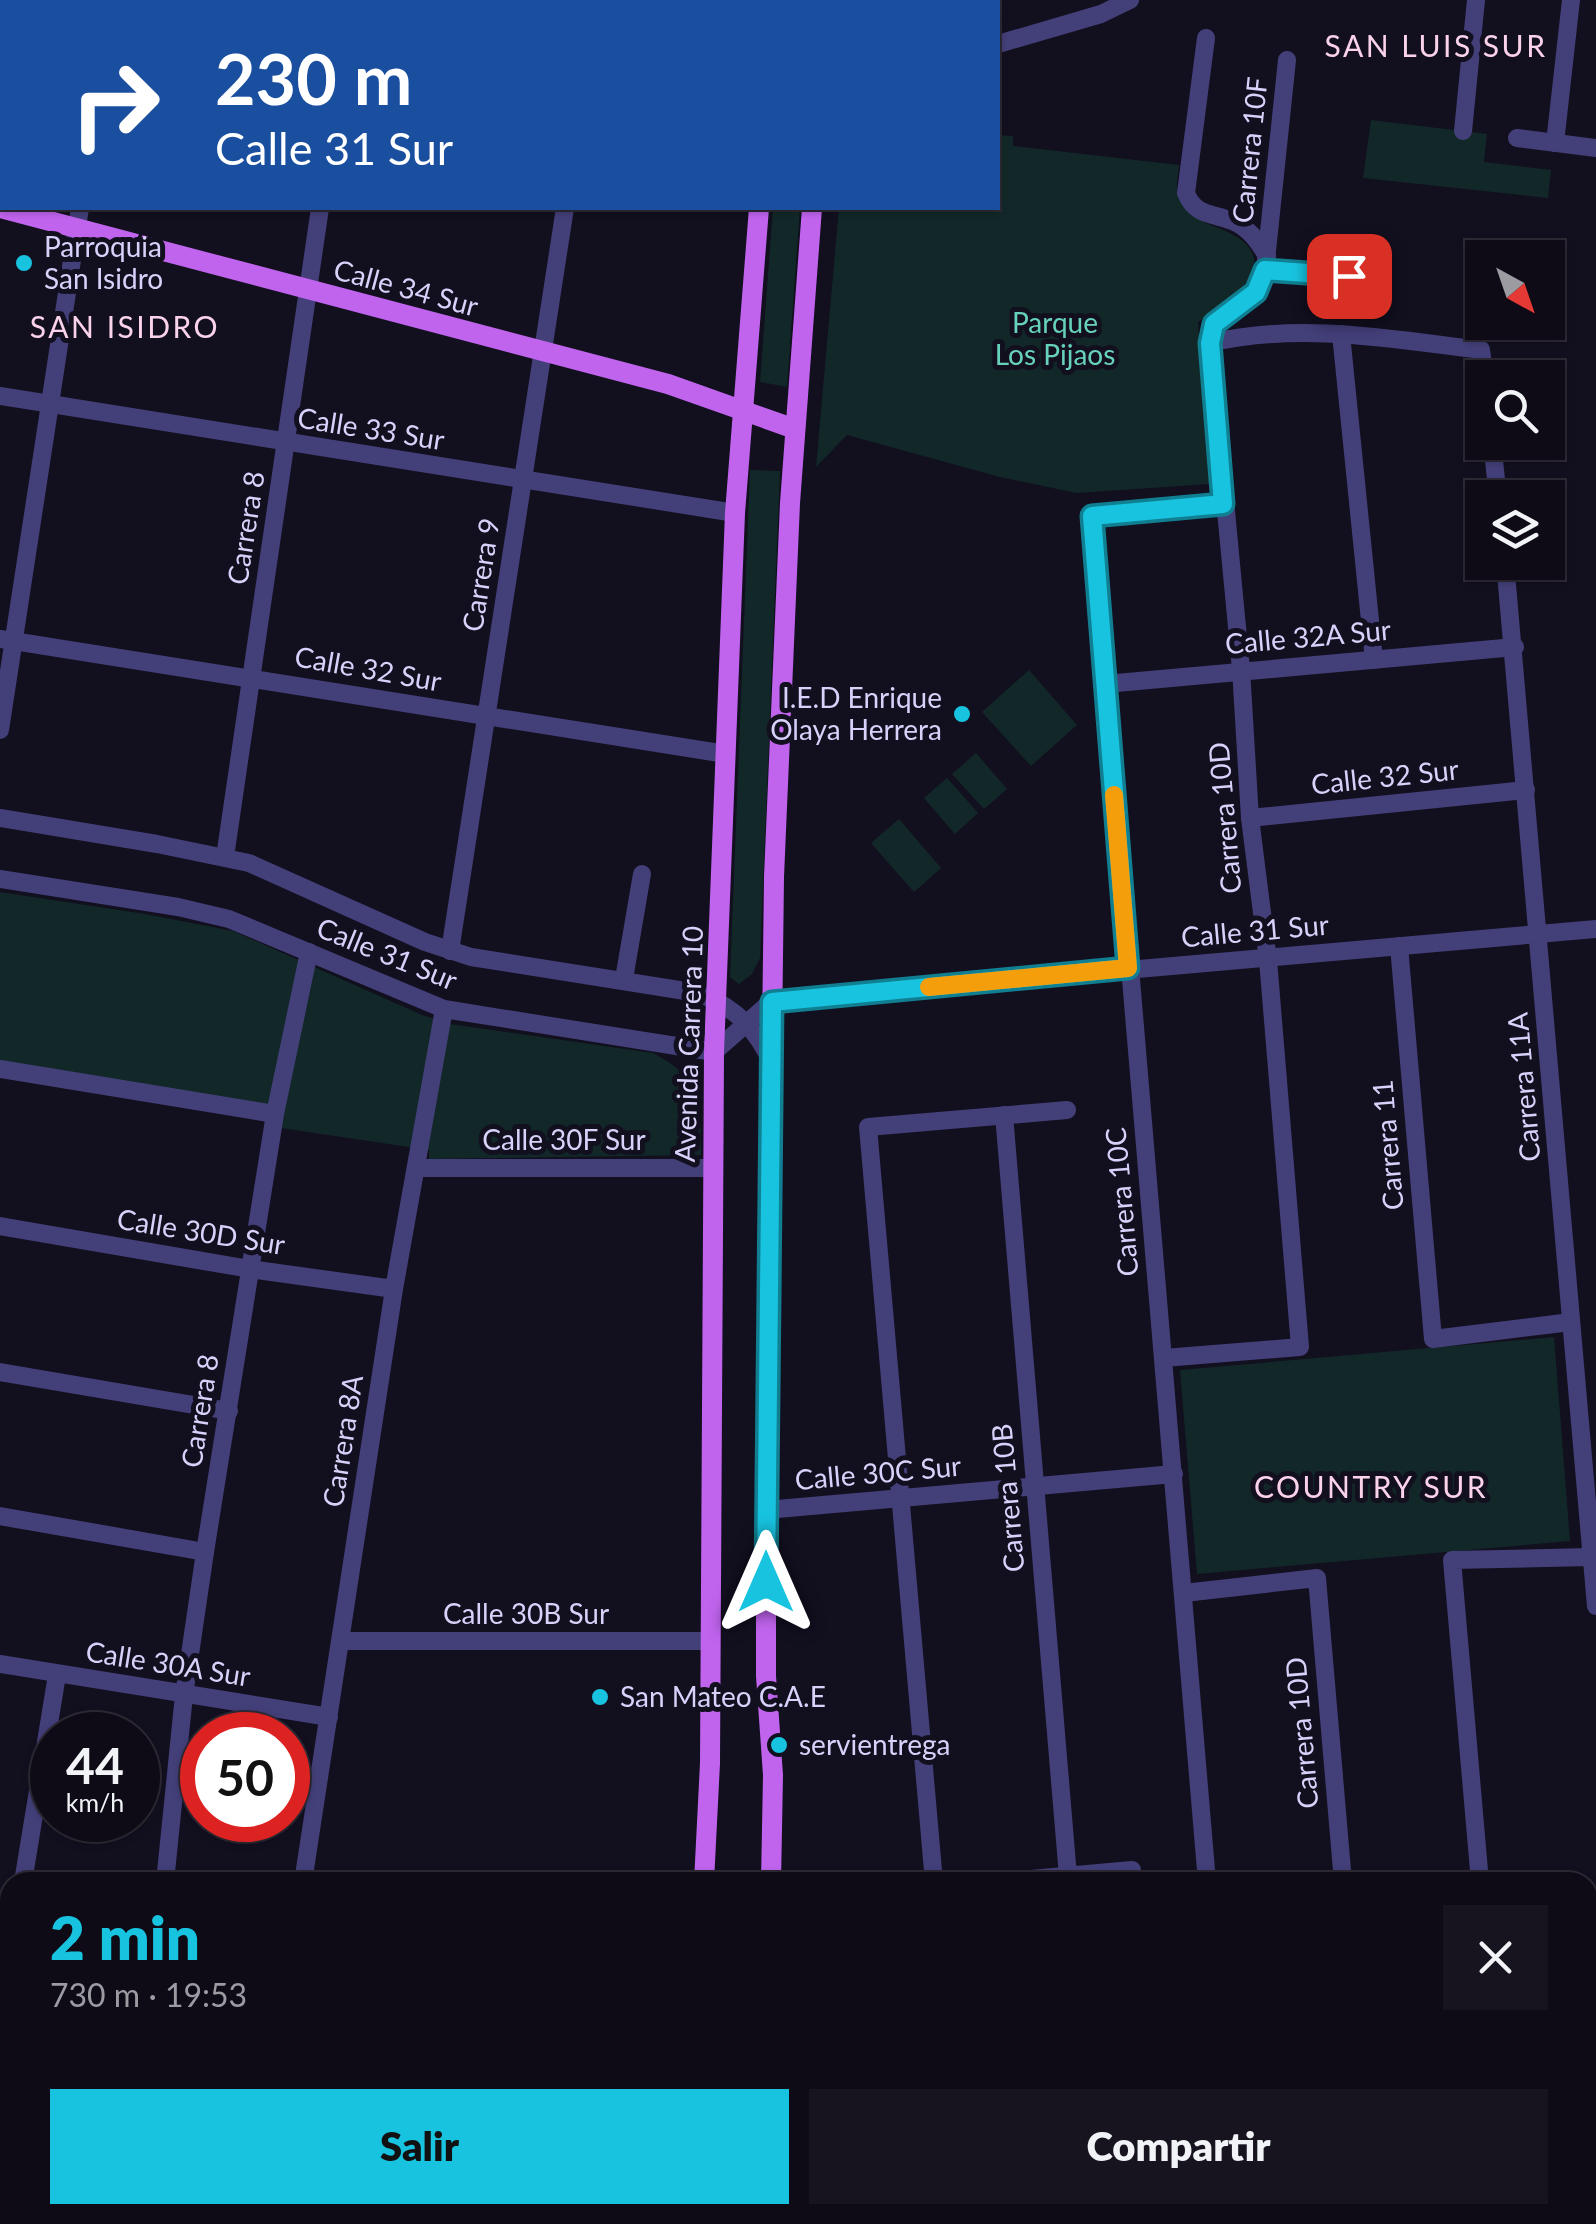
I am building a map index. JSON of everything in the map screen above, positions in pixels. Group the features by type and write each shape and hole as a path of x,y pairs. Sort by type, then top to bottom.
{"main road":[{"name":"Calle 34 Sur","path":"7,210 668,384 796,428"},
{"name":"Avenida Carrera 10","path":"704,1872 711,1641 714,1052 735,513 759,210"},
{"path":"771,1872 773,1775 766,1676 766,1510 774,876 796,428 812,210"}],"street":[{"path":"1000,43 1086,19 1130,0"},
{"path":"1463,131 1476,0"},
{"path":"1555,143 1571,0"},
{"path":"1206,38 1184,183 1196,209 1247,230 1266,263 1256,292 1214,324 1210,343 1256,333 1341,334 1481,350 1482,360"},
{"name":"Carrera 10F","path":"1266,263 1286,60"},
{"path":"1517,138 1596,148"},
{"path":"0,730 7,640 80,210"},
{"name":"Carrera 8","path":"225,857 320,210"},
{"name":"Carrera 9","path":"450,951 565,210"},
{"path":"1266,263 1350,272 1345,310"},
{"path":"1341,334 1374,660"},
{"name":"Carrera 10D","path":"1164,1358 1300,1348 1210,343"},
{"name":"Calle 33 Sur","path":"0,396 735,513"},
{"name":"Carrera 10C","path":"1206,1872 1092,516 1223,504"},
{"name":"Carrera 11A","path":"1508,580 1571,1322 1588,1438 1596,1606"},
{"name":"Calle 32 Sur","path":"7,640 726,754"},
{"name":"Calle 32A Sur","path":"1105,684 1515,647"},
{"name":"Calle 32 Sur","path":"1250,818 1526,790"},
{"name":"Calle 31 Sur","path":"0,818 225,857 269,870 450,951 494,962 674,987 716,1000 748,1023 772,1064"},
{"path":"624,980 642,874"},
{"name":"Calle 31 Sur","path":"0,879 204,912 260,931 444,1009 714,1052"},
{"name":"Calle 31 Sur","path":"772,1002 1596,929"},
{"name":"Carrera 11","path":"1399,946 1432,1339 1571,1322"},
{"name":"Carrera 8","path":"166,1872 184,1694 205,1552 275,1114 309,952"},
{"path":"714,1052 772,1002"},
{"name":"Carrera 8A","path":"304,1872 394,1289 444,1009"},
{"path":"0,1069 275,1114"},
{"path":"933,1872 868,1127 1067,1110"},
{"name":"Carrera 10B","path":"1004,1115 1068,1872"},
{"name":"Calle 30F Sur","path":"416,1168 712,1168"},
{"name":"Calle 30D Sur","path":"0,1226 250,1270 394,1289"},
{"path":"0,1372 229,1410"},
{"name":"Calle 30C Sur","path":"766,1510 1174,1474"},
{"path":"0,1516 205,1552"},
{"path":"1479,1872 1452,1560 1591,1557"},
{"name":"Carrera 10D","path":"1184,1593 1317,1578 1342,1872"},
{"name":"Calle 30B Sur","path":"341,1641 711,1641"},
{"name":"Calle 30A Sur","path":"0,1664 329,1717"},
{"path":"25,1872 57,1675"},
{"path":"1111,1872 1132,1870"}],"green space":[{"path":"1371,120 1487,134 1484,162 1551,170 1548,198 1363,178"},
{"name":"Parque Los Pijaos","path":"1000,135 1013,136 1013,146 1179,165 1177,189 1181,203 1199,219 1235,236 1252,252 1255,271 1250,287 1198,322 1210,484 1076,493 1000,477 847,435 816,467 839,210 1000,210"},
{"path":"773,210 800,210 787,387 760,382"},
{"path":"750,470 780,471 760,958 752,974 739,984 730,977"},
{"path":"1029,670 1077,725 1031,766 982,712"},
{"path":"976,753 1007,789 984,809 952,774"},
{"path":"947,778 978,813 955,834 924,798"},
{"path":"899,819 941,868 914,892 871,843"},
{"path":"0,892 233,931 450,1024 653,1053 682,1073 696,1095 701,1155 429,1159 429,1150 281,1128 283,1111 0,1065"},
{"path":"1554,1337 1570,1541 1197,1574 1180,1370"}],"slow traffic":[{"path":"929,987 1128,968 1114,795"}],"place":[{"name":"Parroquia San Isidro","path":"24,263"},
{"name":"I.E.D Enrique Olaya Herrera","path":"962,714"},
{"name":"San Mateo C.A.E","path":"600,1697"},
{"name":"servientrega","path":"779,1745"}],"district":[{"name":"SAN LUIS SUR","path":"1436,47"},
{"name":"SAN ISIDRO","path":"125,328"},
{"name":"COUNTRY SUR","path":"1371,1488"}],"route":[{"path":"766,1582 772,1002 1128,968 1092,516 1223,504 1210,343 1214,324 1256,292 1265,270 1349,276"}]}
